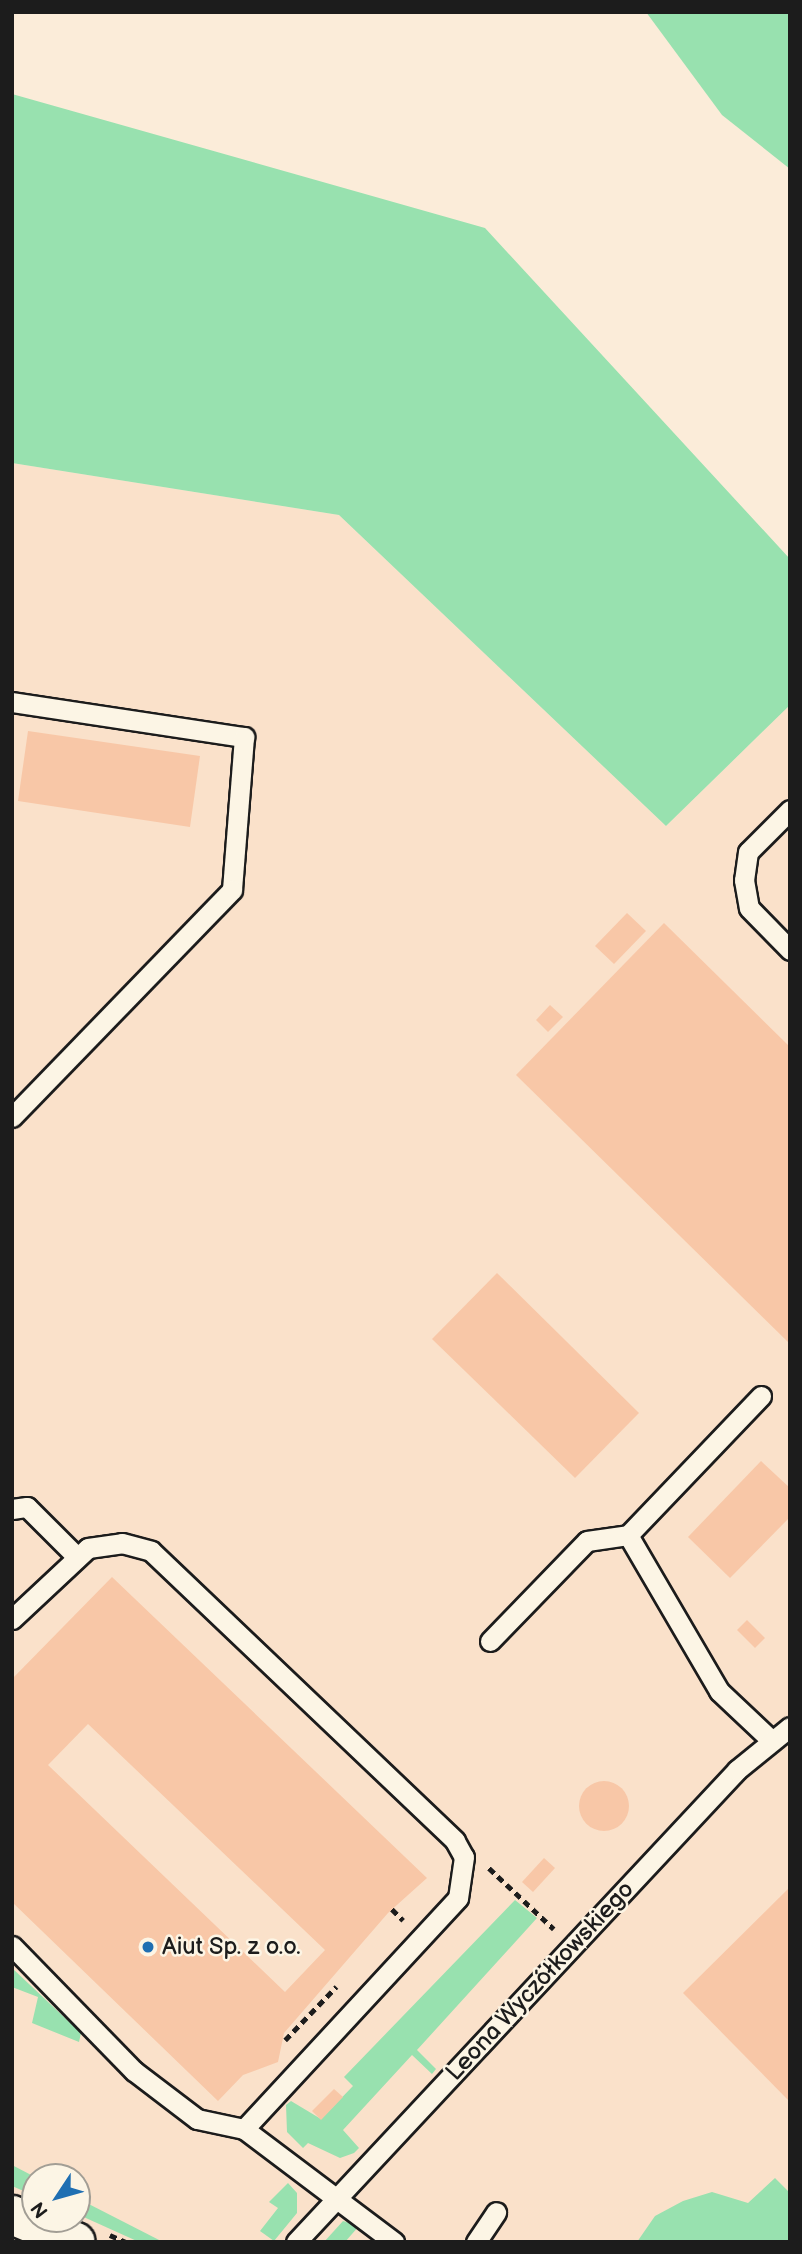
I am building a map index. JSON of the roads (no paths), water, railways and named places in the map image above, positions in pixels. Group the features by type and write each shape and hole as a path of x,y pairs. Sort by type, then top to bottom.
{"street":[{"path":"12,2215 76,2242"}],"lane":[{"path":"12,702 244,737 232,890 12,1117"},
{"path":"790,810 748,852 744,880 749,908 790,950"},
{"path":"490,1641 587,1541 628,1535 761,1396"},
{"path":"12,1509 27,1507 75,1555"},
{"path":"628,1535 719,1691 770,1739"},
{"path":"12,1619 75,1555 122,1544 151,1551 455,1841 464,1857 458,1898 244,2129"},
{"name":"Leona Wyczółkowskiego","path":"296,2242 572,1946 770,1739 790,1727"},
{"path":"12,1945 134,2071 197,2119 244,2129 338,2197 394,2242"},
{"path":"476,2242 496,2212"}],"place":[{"name":"Aiut Sp. z o.o.","path":"148,1947"}]}
